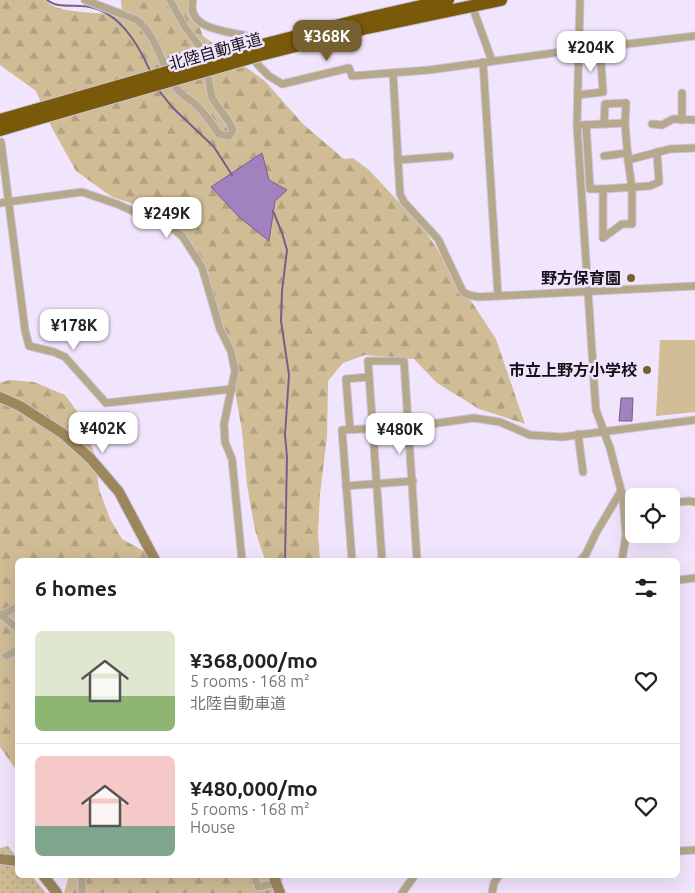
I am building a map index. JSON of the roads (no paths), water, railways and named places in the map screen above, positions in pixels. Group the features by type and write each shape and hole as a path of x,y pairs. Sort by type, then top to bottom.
{"highway":[{"name":"北陸自動車道","path":"0,120 36,114 359,20 448,0"},
{"name":"北陸自動車道","path":"256,51 500,0"},
{"name":"北陸自動車道","path":"0,130 36,114"}],"street":[{"path":"86,0 137,20 142,24 154,39 162,62 178,91 198,106 219,134 229,136 233,130 212,98 203,51 185,28 170,0"},
{"path":"193,0 191,7 195,16 204,25 213,30 247,36 269,76 282,84 349,68 352,76 393,73 695,36"},
{"path":"580,0 578,125 596,410 612,456 621,491 626,535 622,558"},
{"path":"475,14 492,61"},
{"path":"578,95 603,92 600,48"},
{"path":"483,62 498,296"},
{"path":"393,73 400,194 404,202 438,240 463,292 478,297 695,286"},
{"path":"682,93 682,120"},
{"path":"603,189 604,238 622,224 632,224 632,188 625,123 626,102 605,104 604,124"},
{"path":"652,124 662,125 673,119 695,120"},
{"path":"578,125 625,123"},
{"path":"586,125 590,189 632,188 650,186 659,182 657,152"},
{"path":"1,142 25,330 29,346 54,352 64,357 106,403 232,389"},
{"path":"604,156 628,156 670,149 695,148"},
{"path":"398,160 450,156"},
{"path":"0,204 82,192 117,204 175,230 183,236 202,267 220,329 231,351 235,371 224,424 225,442 232,459 242,558"},
{"path":"382,558 368,361 404,361 417,558"},
{"path":"350,429 346,379 368,377"},
{"path":"0,397 20,406 62,433 90,458 119,492 154,558"},
{"path":"352,558 342,430 409,427 474,418 500,422 530,435 546,437 695,420"},
{"path":"578,434 583,472"},
{"path":"346,486 412,481"},
{"path":"583,558 621,491"},
{"path":"680,502 695,502"},
{"path":"680,580 695,578"},
{"path":"15,608 0,615 15,627"},
{"path":"6,656 15,652"},
{"path":"680,850 695,850"},
{"path":"0,852 15,854"},
{"path":"0,859 15,861"},
{"path":"38,878 50,893"},
{"path":"45,878 57,893"},
{"path":"82,878 82,893"},
{"path":"255,878 258,887 277,884"},
{"path":"402,893 413,878"},
{"path":"492,893 496,878"}],"waterway":[{"path":"47,0 59,5 94,8 116,20 133,39 151,73"},
{"path":"157,88 172,107 214,147 232,175"},
{"path":"273,211 287,250 282,291 281,321 289,375 285,435 287,457 285,558"}],"place":[{"name":"野方保育園","path":"631,278"},
{"name":"市立上野方小学校","path":"647,370"}]}
